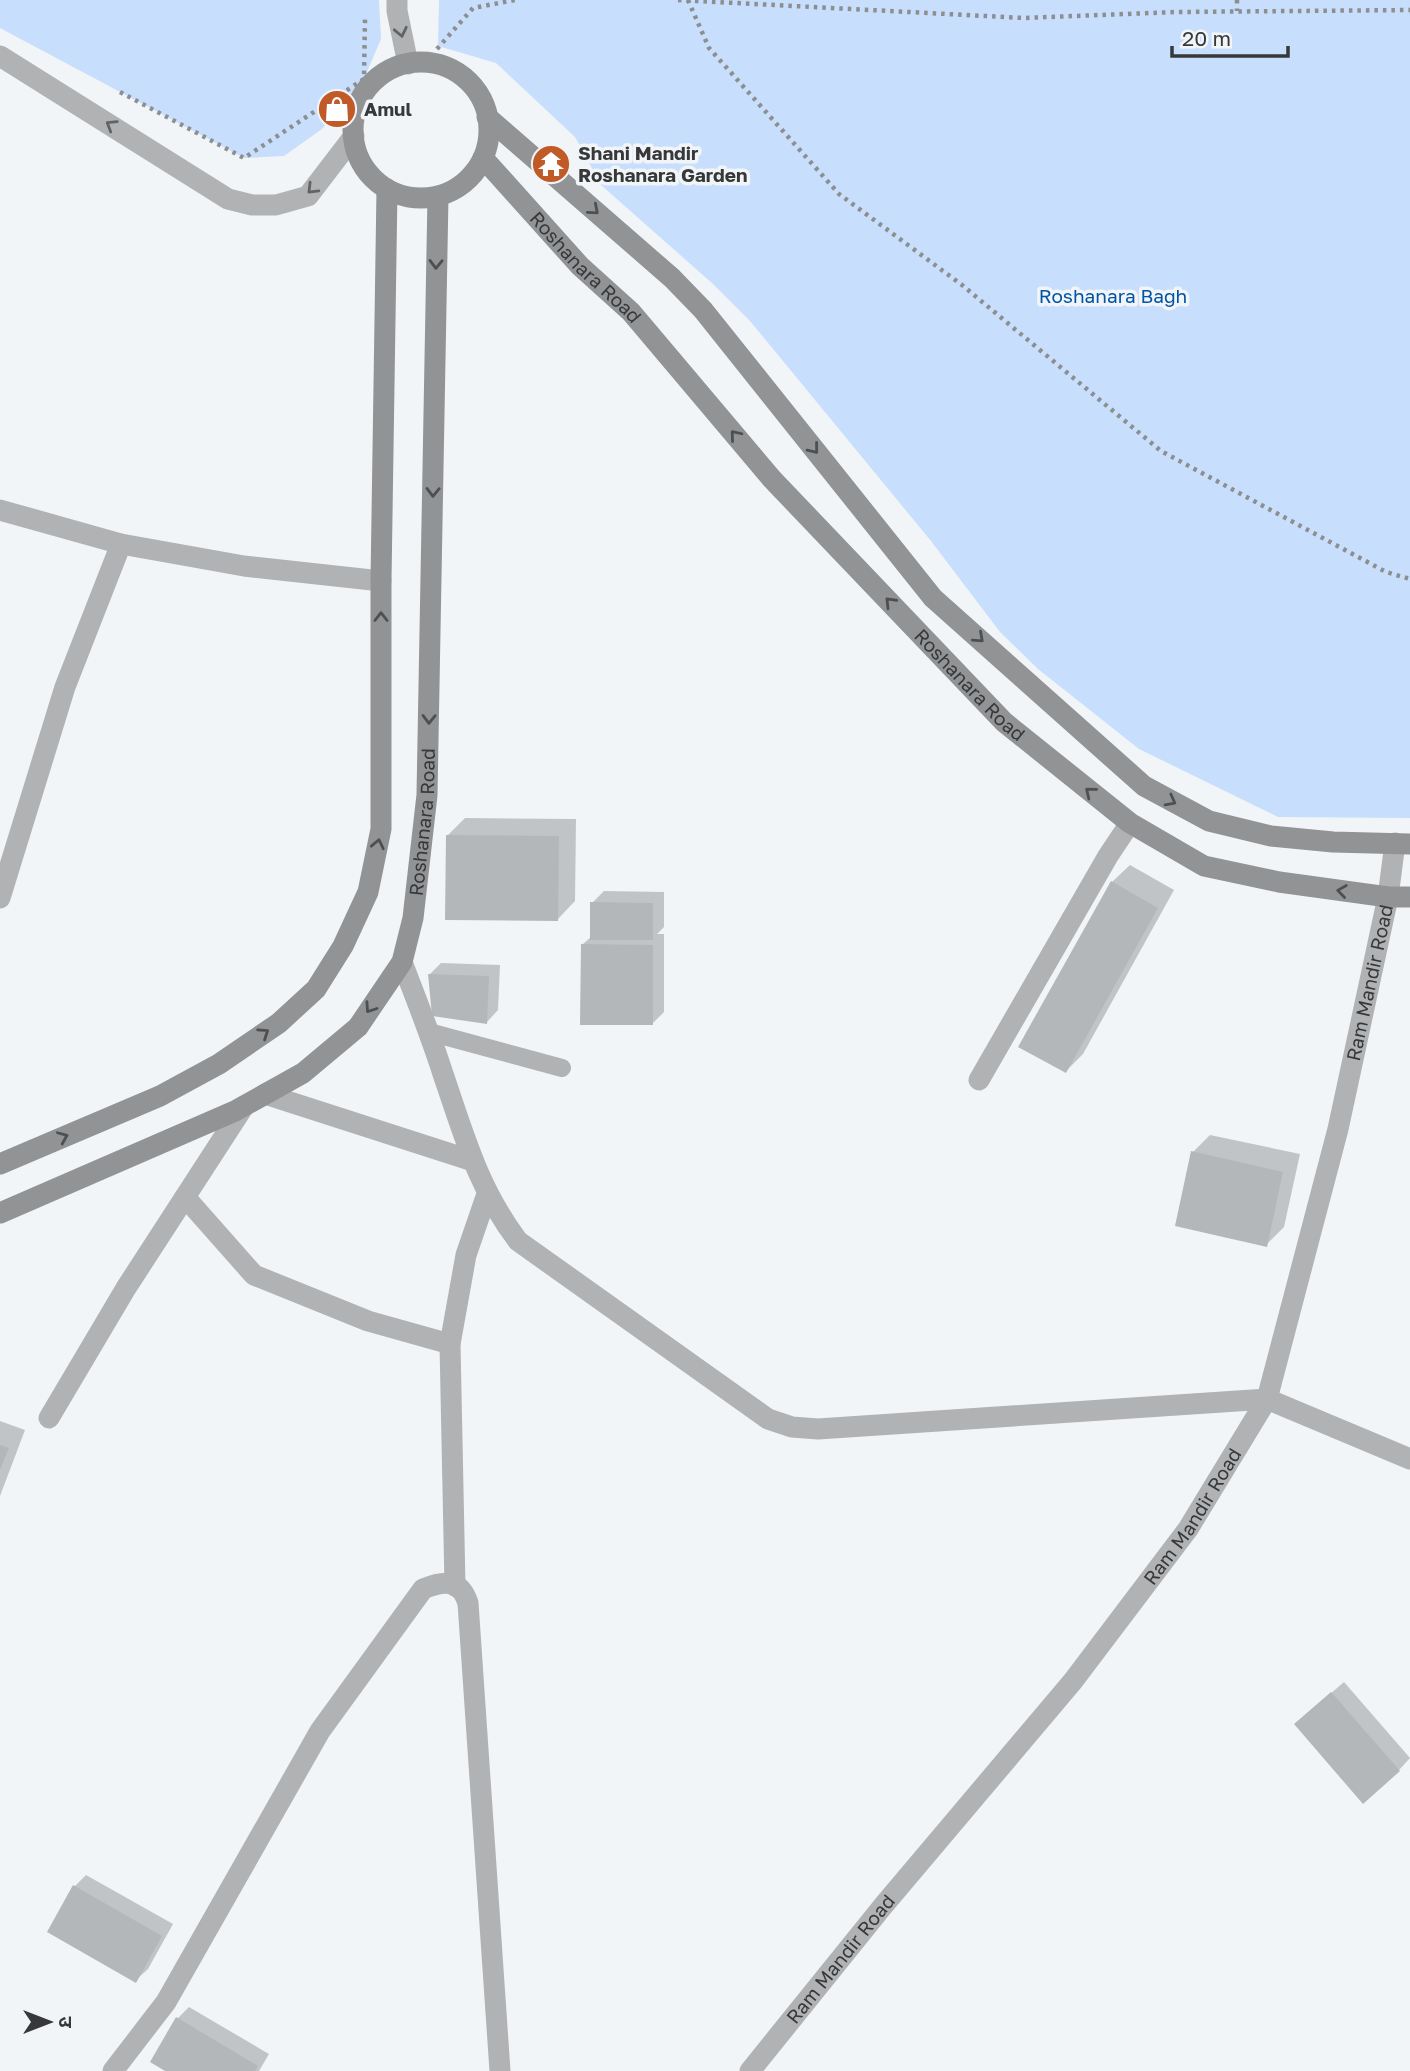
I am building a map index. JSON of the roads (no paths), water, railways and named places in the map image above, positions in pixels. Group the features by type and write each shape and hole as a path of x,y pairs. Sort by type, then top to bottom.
{"street":[{"path":"397,0 408,64"},
{"path":"0,56 228,199 252,205 276,205 308,196 354,136"},
{"path":"408,64 435,64 456,72 473,86 487,117 487,145 483,158 464,182 438,196 417,198 387,189 361,161 354,136 359,104 370,85 388,71 408,64"},
{"name":"Roshanara Road","path":"487,117 672,278 703,310 933,598 1144,786 1209,821 1271,836 1333,842 1402,843"},
{"name":"Roshanara Road","path":"483,158 580,266 631,312 772,479 1004,722 1130,823 1204,866 1279,882 1388,897 1410,897"},
{"name":"Roshanara Road","path":"0,1164 160,1096 219,1064 279,1023 316,989 344,946 368,892 381,829 381,581 387,189"},
{"name":"Roshanara Road","path":"0,1213 244,1106 303,1073 358,1027 402,962 413,918 427,795 438,196"},
{"path":"0,510 121,544 244,566 381,581"},
{"path":"0,898 65,687 121,544"},
{"path":"979,1080 1108,856 1130,823"},
{"name":"Ram Mandir Road","path":"750,2071 883,1906 1073,1681 1188,1529 1267,1399 1338,1129 1402,843"},
{"path":"402,962 473,1161 498,1214 518,1241 768,1419 792,1427 831,1428 1267,1399 1410,1458"},
{"path":"265,1094 473,1161"},
{"path":"49,1418 126,1288 244,1106"},
{"path":"455,1586 450,1344 466,1255 487,1194"},
{"path":"185,1197 254,1275 368,1321 450,1344"},
{"path":"113,2071 166,2002 320,1731 423,1589 443,1581 455,1586 465,1595 470,1624 500,2071"}],"lane":[{"path":"429,1032 562,1068"}],"place":[{"name":"Amul","path":"337,109"},
{"name":"Shani Mandir Roshanara Garden","path":"551,164"}],"park label":[{"name":"Roshanara Bagh","path":"1113,296"}]}
